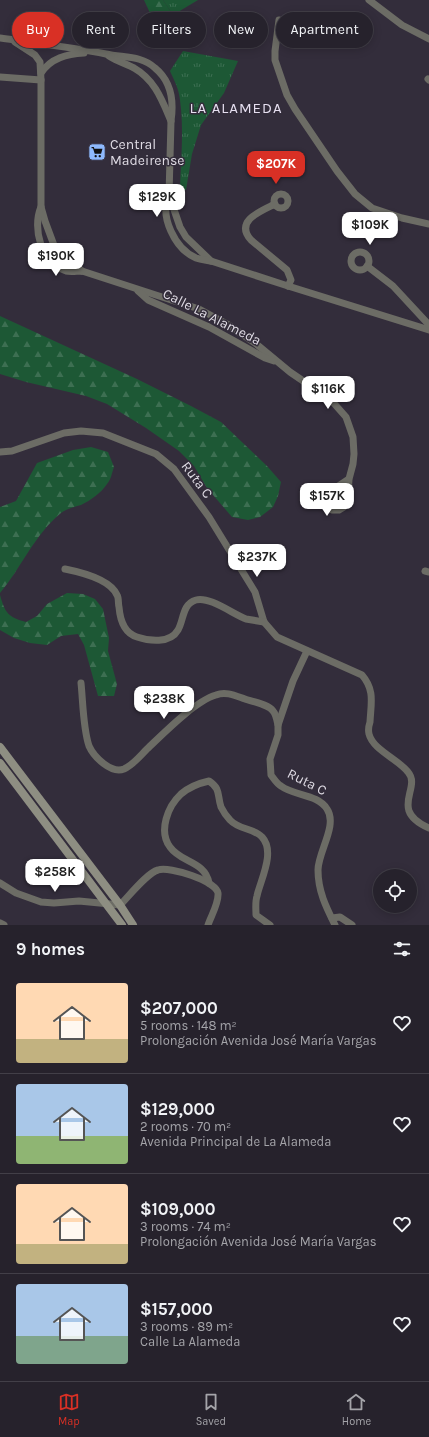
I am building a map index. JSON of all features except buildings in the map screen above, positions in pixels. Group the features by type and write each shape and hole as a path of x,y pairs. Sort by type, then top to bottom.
{"main road":[{"path":"0,747 120,905 133,925"},
{"path":"0,763 122,925"}],"street":[{"path":"368,0 402,25 429,39"},
{"path":"0,38 12,39"},
{"path":"276,42 275,60 287,95 337,171 355,194 372,208 402,218 429,224"},
{"path":"64,47 108,55 128,56 149,63 160,73 169,88 173,110 171,121 169,195 180,227 186,237 211,261"},
{"name":"Calle La Alameda","path":"25,48 35,55 40,62 41,207 55,248 82,272"},
{"path":"0,77 41,76 45,66 52,60 71,55 95,52"},
{"path":"108,55 140,72 151,82 160,95 171,121"},
{"path":"151,82 160,73"},
{"path":"169,195 166,202 167,222 169,229 182,248 192,256 429,330"},
{"path":"274,204 251,216 248,221 246,232 247,236 251,240 287,270 291,280 288,286"},
{"name":"Calle La Alameda","path":"41,207 38,214 38,236 40,245 45,254 58,267 67,271 82,272 138,291 168,298 199,309 227,324 255,343 276,361 331,400 346,417 350,426 354,446 353,464 349,479"},
{"path":"176,239 186,237"},
{"path":"45,254 55,248"},
{"path":"367,266 393,286 429,325"},
{"name":"Calle La Alameda","path":"138,291 148,300 209,327 265,358 276,361"},
{"path":"209,327 214,317"},
{"name":"Ruta C","path":"0,452 12,452 64,433 81,431 103,433 156,454 174,469 209,517 255,592 264,622 277,637 362,675 369,683 372,696 369,733 374,744 409,772 412,781 408,797 408,811 414,820 429,828"},
{"path":"64,568 82,572 99,579 112,588 118,596 122,622 127,631 135,636 155,641 173,636 178,630 187,606 195,600 203,599 246,618 264,622"},
{"name":"Ruta C","path":"307,650 278,725 278,735 270,759 270,775 282,787 323,804 327,808 331,817 328,835 321,854 318,869 321,896 332,918"},
{"path":"81,683 86,734 90,747 102,763 115,770 124,769 131,764 197,705 207,698 217,694 226,693 263,705 273,710 278,725"},
{"path":"209,884 208,875 193,863 178,856 170,847 165,837 165,824 170,808 182,794 199,784 209,781 215,785 218,790 222,808 231,821 240,828 253,831 262,837 267,845 268,854 263,877 256,897 256,915 270,925"},
{"path":"0,883 16,893 41,902 54,903 79,901 107,905 120,905 151,874 158,870 167,868 185,873 216,888 218,898 208,925"},
{"path":"335,925 332,918 340,917 352,925"},
{"path":"0,923 4,925"}],"green space":[{"path":"144,0 163,0 171,12 150,12"},
{"path":"163,0 198,0 178,12 171,12"},
{"path":"183,51 238,61 224,93 201,125 192,154 186,190 180,189 182,133 180,100 170,71"},
{"path":"0,316 137,379 221,422 267,466 281,482 278,496 273,507 260,517 248,520 232,517 207,488 194,466 179,451 146,428 107,404 86,396 26,382 0,374"},
{"path":"91,447 108,452 114,467 108,482 92,499 63,512 43,531 0,593 0,507 16,501 37,463 73,450"},
{"path":"67,593 83,594 95,599 103,609 109,638 108,651 117,684 114,696 98,696 84,645 78,634 61,636 47,645 30,643 14,638 0,630 0,595 8,613 15,618 26,622 37,616 47,604"}],"place":[{"name":"Central Madeirense","path":"97,152"}],"district":[{"name":"LA ALAMEDA","path":"236,108"}]}
